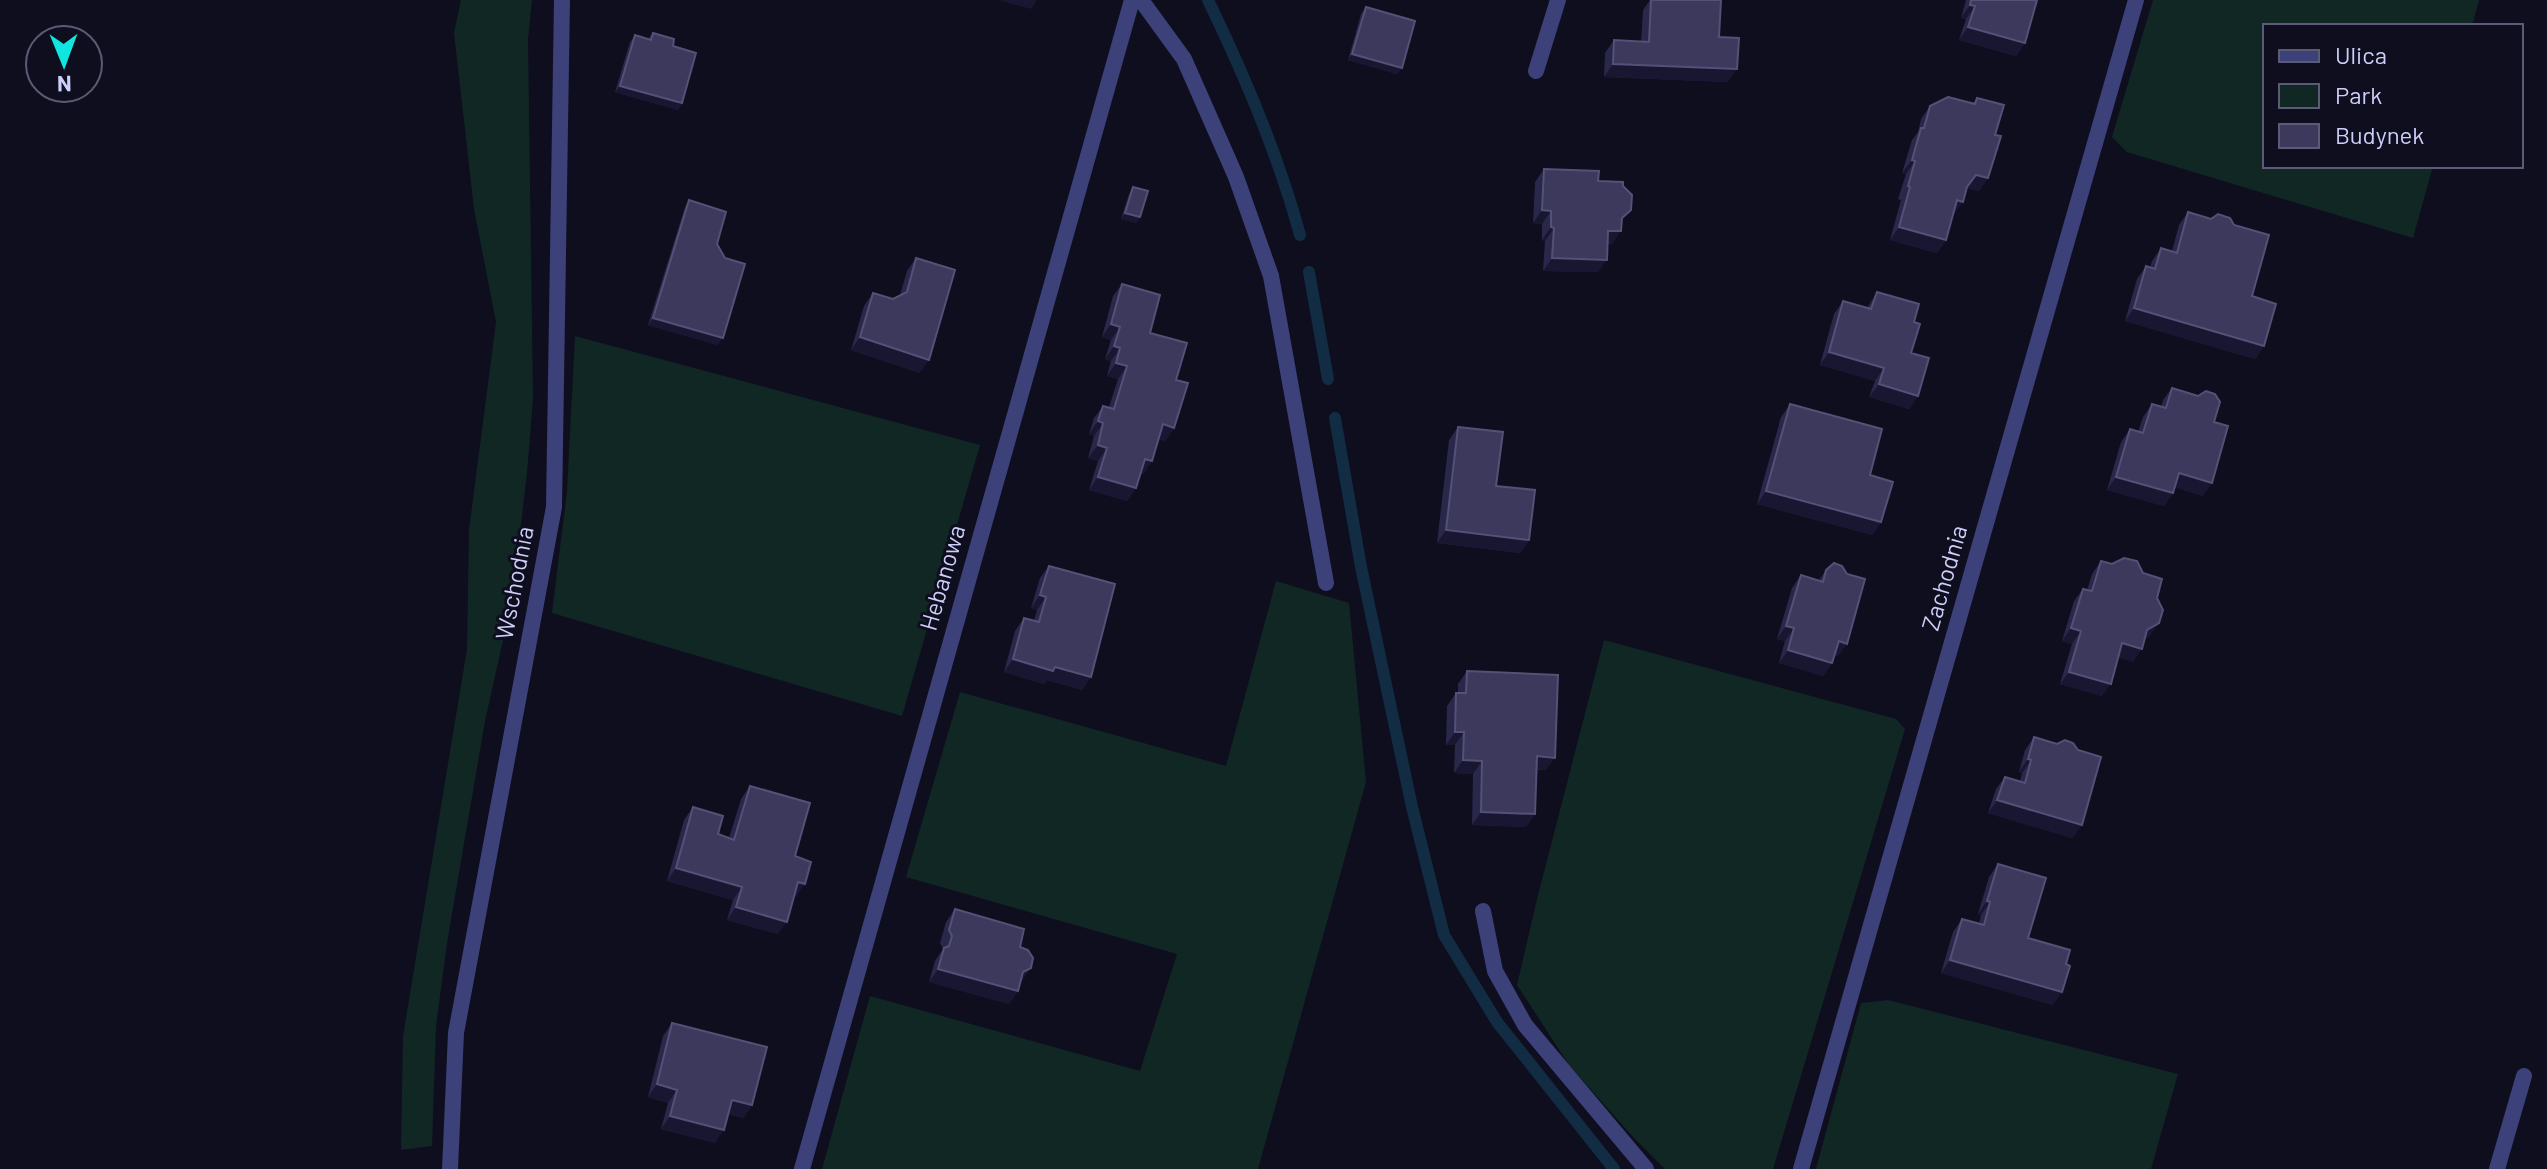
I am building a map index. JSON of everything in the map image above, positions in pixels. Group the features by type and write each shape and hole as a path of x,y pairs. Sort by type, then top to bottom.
{"street":[{"name":"Wschodnia","path":"450,1169 456,1033 554,507 562,0"},
{"name":"Hebanowa","path":"802,1169 1132,0"},
{"path":"1141,0 1184,59 1236,177 1271,276 1326,583"},
{"path":"1536,71 1558,0"},
{"name":"Zachodnia","path":"1801,1169 2136,0"},
{"path":"1483,911 1495,971 1525,1025 1646,1169"},
{"path":"2497,1169 2524,1076"}],"green space":[{"path":"461,0 532,0 528,39 533,399 512,600 485,721 447,943 436,1026 432,1146 401,1150 403,1036 467,649 469,530 496,322 474,209 454,33"},
{"path":"2153,0 2479,0 2473,24 2263,24 2263,168 2432,168 2413,238 2127,152 2112,137"},
{"path":"575,336 980,445 902,716 552,613 567,491"},
{"path":"1276,581 1349,603 1366,782 1258,1169 822,1169 870,996 1140,1071 1177,954 906,877 960,692 1226,766"},
{"path":"1604,640 1896,719 1905,729 1773,1169 1665,1169 1569,1065 1517,985"},
{"path":"1888,1000 2178,1074 2151,1169 1816,1169 1861,1003"}],"building":[{"path":"1651,0 1721,0 1719,37 1739,38 1737,69 1613,64 1614,40 1649,42"},
{"path":"1971,0 2037,0 2025,43 1968,27 1975,6 1970,5"},
{"path":"1366,7 1415,21 1402,68 1352,54"},
{"path":"653,33 674,39 673,46 696,53 682,103 620,86 635,35 651,40"},
{"path":"1948,97 1975,104 1977,98 2004,105 1995,135 2001,136 1988,178 1976,175 1967,187 1963,202 1957,200 1946,240 1899,227 1921,128 1924,128 1930,106"},
{"path":"1544,169 1599,171 1598,181 1623,182 1632,195 1631,210 1622,218 1621,231 1608,231 1607,260 1552,258 1554,228 1551,227 1551,211 1542,210"},
{"path":"1133,187 1148,191 1140,217 1125,213"},
{"path":"689,200 726,212 717,244 725,258 745,264 723,338 653,318"},
{"path":"2188,212 2211,219 2218,214 2230,218 2234,225 2269,235 2252,296 2276,304 2264,346 2134,308 2146,266 2155,269 2161,248 2177,253"},
{"path":"916,258 955,270 929,360 860,337 873,293 893,299 907,292"},
{"path":"1122,284 1160,295 1150,333 1187,343 1176,380 1188,383 1174,428 1163,424 1152,461 1145,459 1136,488 1098,477 1107,448 1098,445 1103,423 1098,421 1103,406 1114,409 1127,366 1116,363 1120,348 1114,346 1120,327 1111,324"},
{"path":"1877,292 1919,304 1914,322 1920,324 1911,353 1929,358 1918,396 1879,384 1884,368 1829,352 1843,301 1871,309"},
{"path":"2172,388 2198,396 2206,391 2215,394 2220,402 2214,422 2228,426 2212,483 2179,473 2173,493 2116,477 2130,429 2143,433 2152,404 2166,408"},
{"path":"1790,404 1882,429 1870,475 1893,482 1881,522 1766,491"},
{"path":"1458,427 1503,432 1496,486 1535,490 1529,540 1446,530"},
{"path":"2124,558 2137,561 2143,573 2162,579 2157,598 2163,610 2159,623 2147,630 2142,649 2122,643 2111,684 2069,672 2081,631 2071,628 2083,589 2092,591 2101,561 2112,564"},
{"path":"1834,563 1842,566 1847,574 1865,579 1847,644 1839,641 1832,663 1788,650 1794,628 1786,626 1801,575 1823,582 1826,570"},
{"path":"1049,566 1115,584 1091,677 1055,667 1053,671 1013,659 1024,618 1039,622 1046,597 1040,595"},
{"path":"1467,671 1558,675 1555,758 1537,756 1535,814 1481,812 1482,761 1463,760 1464,732 1455,732 1456,693 1466,693"},
{"path":"2034,737 2057,744 2065,740 2073,743 2078,750 2101,757 2082,825 1997,800 2005,777 2025,783"},
{"path":"750,786 810,803 795,856 811,862 805,884 798,882 787,922 736,907 742,887 676,868 693,807 723,816 718,834 734,840"},
{"path":"1998,864 2046,878 2028,938 2070,950 2066,964 2070,966 2062,992 1950,960 1962,919 1984,925 1990,902 1987,901"},
{"path":"955,909 1024,929 1020,947 1028,950 1033,958 1031,968 1023,972 1018,991 938,969 944,948 949,946 952,936 949,930"},
{"path":"672,1023 767,1047 752,1105 732,1100 724,1130 670,1116 677,1090 657,1084"}],"waterway":[{"path":"1208,0 1260,116 1300,235"},
{"path":"1309,272 1328,379"},
{"path":"1335,418 1361,567 1412,807 1444,935 1497,1022 1614,1169"}]}
